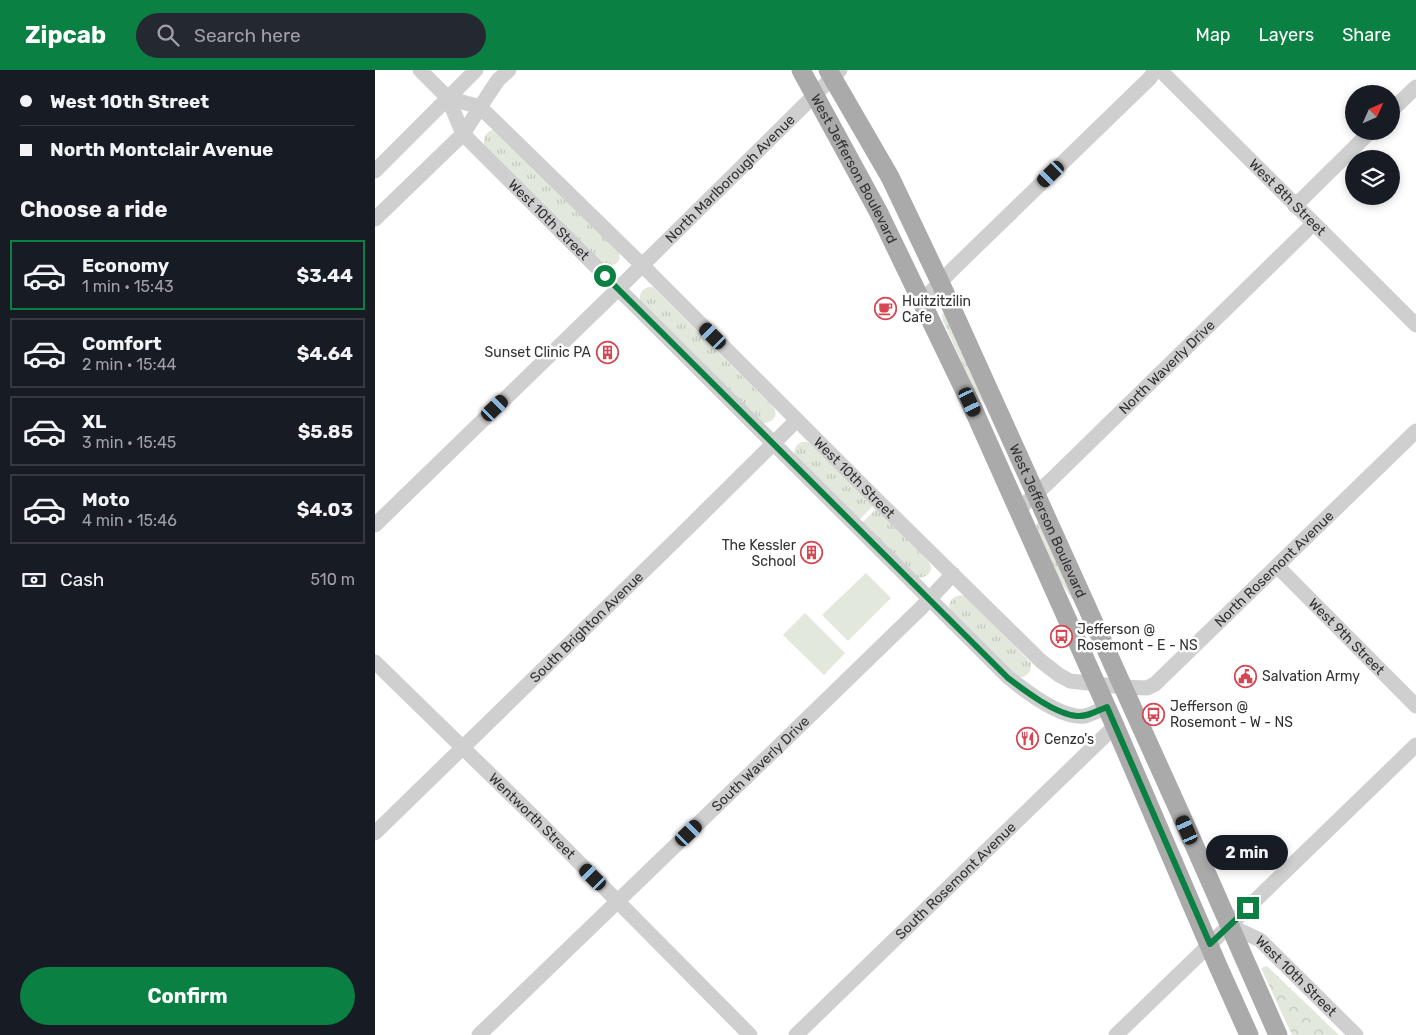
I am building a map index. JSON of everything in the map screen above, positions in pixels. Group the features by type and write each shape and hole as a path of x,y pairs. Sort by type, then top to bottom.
{"main road":[{"name":"West Jefferson Boulevard","path":"801,70 879,213 922,301 1019,510 1107,707 1249,1035"},
{"name":"West Jefferson Boulevard","path":"834,72 890,177 940,282 1278,1035"}],"street":[{"name":"West 10th Street","path":"420,70 448,98 463,134 1008,678 1042,702 1076,716 1084,716 1107,707"},
{"path":"375,171 476,70"},
{"path":"375,219 463,134 498,80 509,70"},
{"path":"922,301 1150,78 1155,70"},
{"name":"West 8th Street","path":"1159,70 1416,325"},
{"name":"North Marlborough Avenue","path":"375,525 815,95 834,72"},
{"path":"1400,102 1416,87"},
{"name":"West 10th Street","path":"448,98 480,107 1041,661 1059,676 1070,681 1123,687"},
{"path":"1295,206 1362,140"},
{"name":"North Waverly Drive","path":"1019,510 1313,224"},
{"name":"South Brighton Avenue","path":"375,833 797,420"},
{"name":"North Rosemont Avenue","path":"1123,687 1147,688 1155,684 1416,431"},
{"name":"West 9th Street","path":"1277,566 1416,706"},
{"name":"South Waverly Drive","path":"479,1035 618,902 953,574"},
{"name":"Wentworth Street","path":"375,662 463,747 750,1035"},
{"name":"South Rosemont Avenue","path":"795,1035 1115,726"},
{"path":"1116,1035 1416,745"},
{"name":"West 10th Street","path":"1230,926 1260,940 1356,1035"}],"green space":[{"path":"496,130 617,250 620,257 618,262 605,266 484,145 485,136"},
{"path":"649,287 656,290 773,407 775,417 771,421 761,423 640,302 641,293"},
{"path":"946,312 987,407 974,389 943,321 942,314"},
{"path":"802,442 812,444 873,506 859,520 794,454 796,446"},
{"path":"876,509 928,561 931,570 928,575 918,578 862,523"},
{"path":"1039,523 1076,598 1072,599 1060,581 1037,530 1036,524"},
{"path":"866,573 891,598 848,641 822,615"},
{"path":"961,595 966,596 1031,663 1031,669 1027,675 1019,678 951,610 949,606 952,600"},
{"path":"805,613 845,653 824,675 783,635"},
{"path":"1267,966 1339,1035 1292,1035 1261,968"}],"place":[{"name":"Huitzitzilin Cafe","path":"886,309"},
{"name":"Sunset Clinic PA","path":"607,352"},
{"name":"The Kessler School","path":"812,553"},
{"name":"Jefferson @ Rosemont - E - NS","path":"1061,637"},
{"name":"Salvation Army","path":"1246,676"},
{"name":"Jefferson @ Rosemont - W - NS","path":"1154,714"},
{"name":"Cenzo's","path":"1028,739"}],"route":[{"path":"605,276 1008,678 1042,702 1076,716 1084,716 1107,707 1210,944 1248,908"}]}
